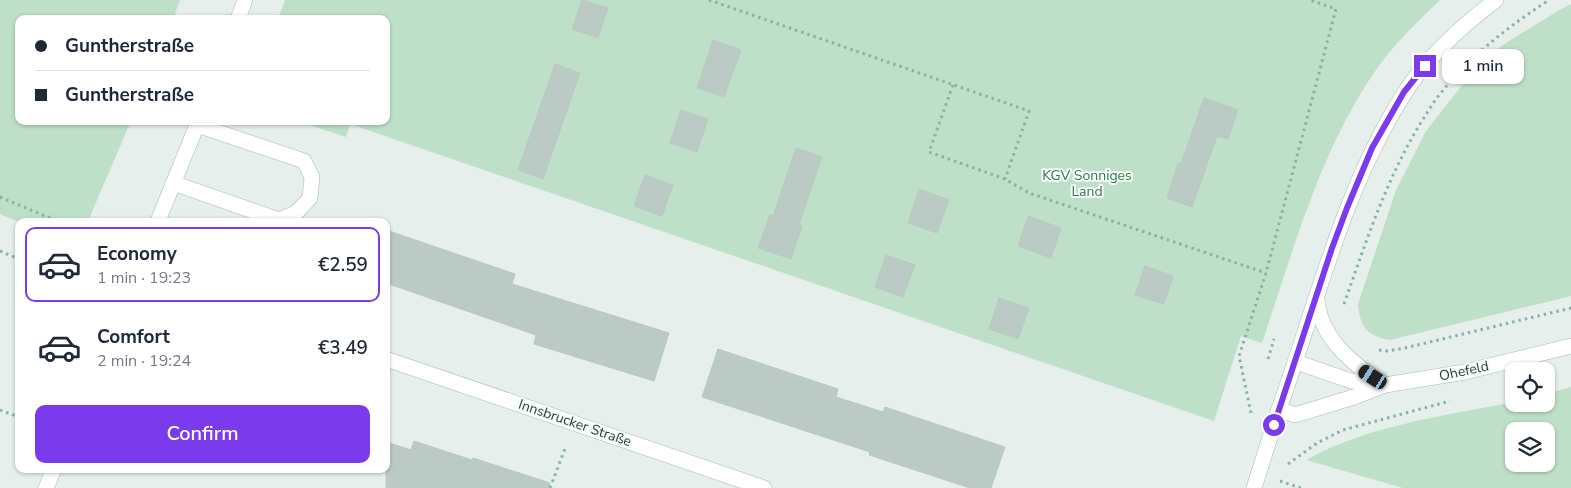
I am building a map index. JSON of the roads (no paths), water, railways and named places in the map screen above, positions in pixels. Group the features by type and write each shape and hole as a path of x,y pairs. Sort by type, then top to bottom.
{"street":[{"path":"239,15 245,0"},
{"path":"1254,488 1344,216 1372,148 1404,92 1436,53 1480,12 1496,0"},
{"path":"159,218 196,125"},
{"path":"203,125 304,161 312,177 310,198 296,213 284,218"},
{"path":"173,182 273,218"},
{"path":"1317,298 1322,320 1332,340 1351,361 1385,385"},
{"name":"Ohefeld","path":"1279,410 1295,415 1354,397 1385,385 1464,372 1571,346"},
{"name":"Innsbrucker Straße","path":"390,360 764,488"},
{"name":"Ohefeld","path":"1296,362 1351,381 1385,385"},
{"path":"46,488 52,473"}],"park label":[{"name":"KGV Sonniges Land","path":"1087,184"}]}
